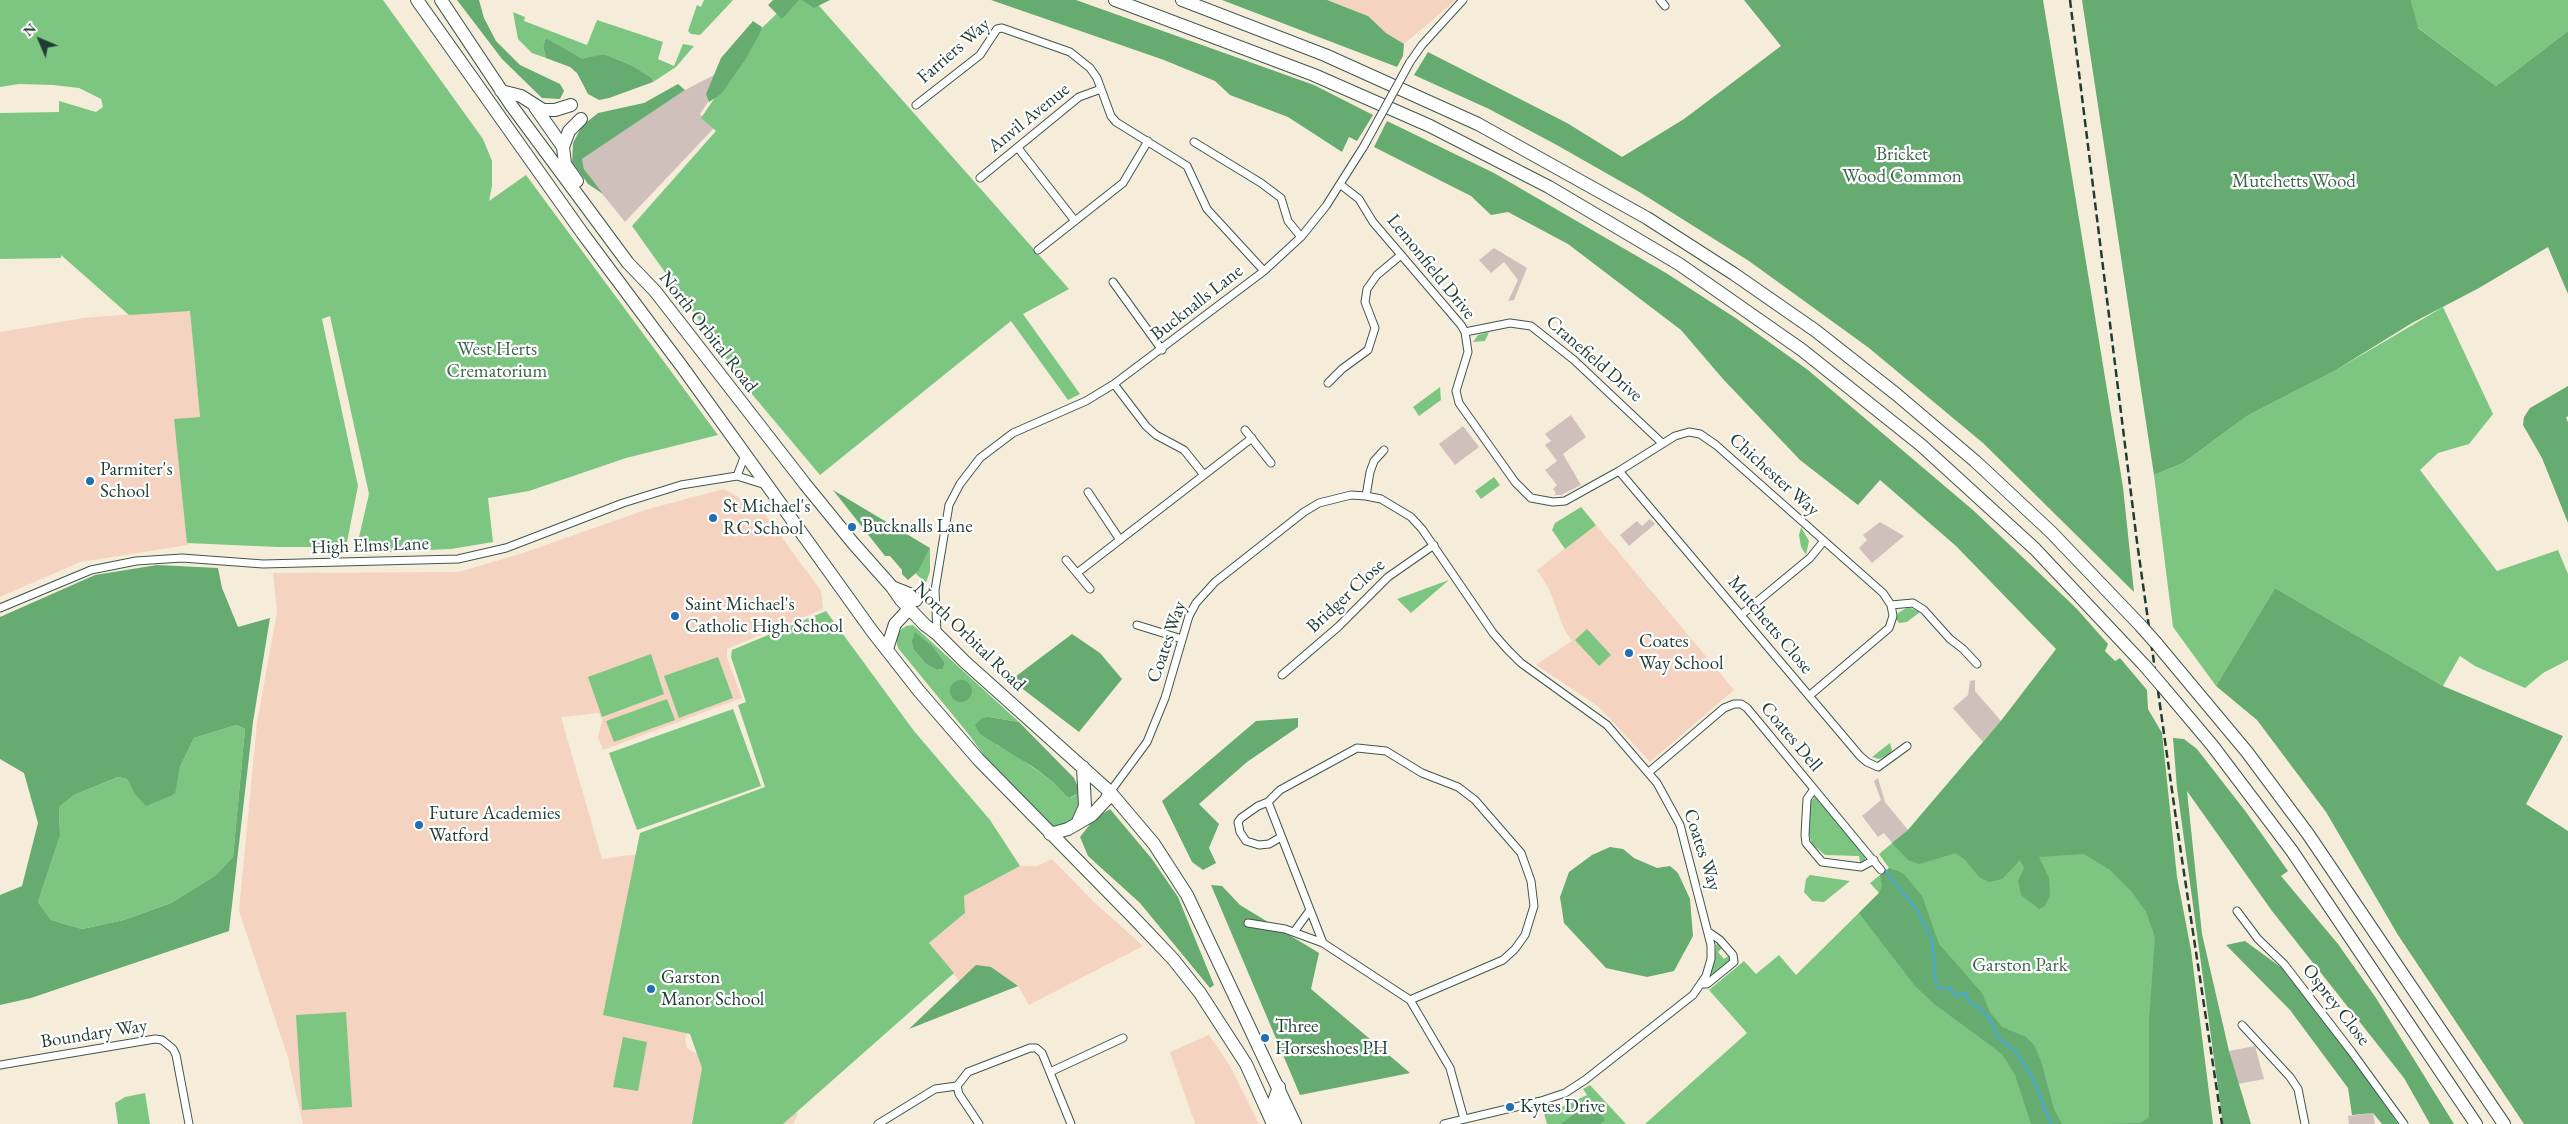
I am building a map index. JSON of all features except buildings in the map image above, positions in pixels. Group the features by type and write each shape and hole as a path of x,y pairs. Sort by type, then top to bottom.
{"highway":[{"path":"417,0 583,234 887,649 957,736 1050,834 1133,916 1173,959 1200,993 1246,1064 1274,1124"},
{"name":"North Orbital Road","path":"441,0 501,91 628,263 655,292 817,499 892,587 912,604 925,625 1110,792 1154,844 1187,896 1296,1124"},
{"path":"1115,0 1314,75 1430,126 1549,187 1671,260 1802,350 1921,444 2035,549 2145,666 2212,745 2292,851 2476,1124"},
{"path":"1182,0 1324,55 1478,124 1647,218 1734,274 1816,331 1896,394 1975,461 2051,532 2140,625 2247,752 2308,834 2504,1124"},
{"path":"501,91 521,96 535,107 563,147"},
{"path":"535,107 550,111 572,105"},
{"path":"581,119 569,130 563,147 565,164 655,292"},
{"path":"887,649 895,624 912,604"},
{"path":"1077,824 1085,806 1083,767"},
{"path":"1050,834 1068,830 1092,815 1106,800 1110,792"},
{"path":"1279,1087 1274,1101 1284,1124"}],"street":[{"name":"Bucknalls Lane","path":"937,634 935,590 949,505 960,484 980,458 1013,433 1086,401 1114,384 1162,350 1264,271 1301,237 1341,185 1410,62 1422,45 1463,0"},
{"name":"Farriers Way","path":"916,105 980,55 994,32 1002,28 1070,52 1090,68 1101,89 1111,116 1116,122 1187,166 1208,209 1264,271"},
{"name":"Anvil Avenue","path":"980,178 1079,97 1101,89"},
{"path":"1038,250 1123,183 1148,141"},
{"path":"1194,142 1281,198 1288,221 1301,237"},
{"path":"1018,148 1075,221"},
{"name":"Lemonfield Drive","path":"1341,185 1359,199 1373,222 1455,316 1465,332 1468,352 1456,391 1459,403 1522,490 1540,501 1565,501 1619,471"},
{"path":"1328,383 1342,369 1368,350 1375,328 1365,302 1367,289 1377,275 1401,255"},
{"path":"1114,282 1162,350"},
{"name":"Cranefield Drive","path":"1465,332 1510,323 1531,326 1580,366 1662,443"},
{"path":"1114,384 1146,426 1156,435 1184,450 1204,475"},
{"path":"1245,430 1271,463"},
{"name":"Chichester Way","path":"1619,471 1662,443 1689,432 1700,434 1716,445 1868,579 1883,593 1891,606"},
{"path":"1077,573 1252,438"},
{"path":"1366,496 1374,461 1384,450"},
{"path":"737,476 746,454"},
{"name":"Mutchetts Close","path":"1619,471 1867,762 1878,767 1907,746"},
{"name":"High Elms Lane","path":"0,608 91,570 160,558 263,564 458,559 506,548 652,492 680,485 737,476 768,486"},
{"path":"1088,492 1120,540"},
{"name":"Coates Way","path":"1110,792 1113,784 1137,758 1157,720 1189,616 1207,589 1304,512 1334,498 1366,496 1381,499 1411,517 1434,545 1493,633 1507,649 1521,663 1607,725 1649,772 1671,805 1680,825 1710,933 1711,959 1702,984 1693,995 1601,1069 1565,1093 1541,1102 1444,1124"},
{"path":"1741,615 1810,558 1824,542"},
{"name":"Bridger Close","path":"1282,675 1338,627 1388,577 1434,545"},
{"path":"1066,560 1090,589"},
{"path":"912,604 935,590"},
{"path":"1809,696 1884,634 1893,616 1891,606 1913,603 1924,610 1950,639 1977,664"},
{"path":"1137,625 1182,639"},
{"name":"Coates Dell","path":"1649,772 1724,708 1734,704 1747,708 1881,870"},
{"path":"1281,837 1269,844 1259,845 1246,840 1240,832 1238,822 1241,818 1268,802 1280,790 1357,748 1386,751 1422,773 1458,787 1469,796 1521,853 1531,880 1534,906 1525,935 1515,949 1503,960 1410,1000"},
{"name":"Coates Dell","path":"1814,788 1807,799 1806,843 1822,862 1861,867 1874,860"},
{"path":"1268,802 1306,894 1322,942"},
{"path":"1294,932 1310,910"},
{"name":"Osprey Close","path":"2237,910 2258,939 2284,964 2352,1050 2404,1124"},
{"path":"1248,923 1294,932 1322,942 1410,1000 1450,1068 1464,1119"},
{"path":"1702,984 1707,984 1734,962 1733,955 1720,940 1710,933"},
{"path":"2242,1025 2290,1077 2298,1089 2305,1124"},
{"path":"1050,1072 1123,1038"},
{"name":"Boundary Way","path":"0,1065 155,1039 162,1040 173,1049 176,1055 188,1124"},
{"path":"878,1124 935,1089 958,1086 968,1072 1030,1048 1036,1048 1042,1053 1071,1124"},
{"path":"958,1086 960,1094 979,1124"}],"shaded area":[{"path":"1327,0 1456,0 1404,44 1386,33 1368,16"},
{"path":"714,75 721,83 700,114 715,127 625,222 591,180 584,169 582,159 685,90"},
{"path":"1494,248 1527,268 1514,300 1508,301 1518,280 1504,262 1491,273 1479,260"},
{"name":"Parmiter's School","path":"190,310 200,417 174,420 188,545 80,562 0,597 0,332 83,318"},
{"path":"1571,415 1586,437 1563,454 1581,485 1561,495 1554,495 1556,493 1553,489 1557,485 1545,470 1557,461 1545,445 1551,441 1545,434"},
{"path":"1463,426 1479,447 1455,465 1439,444"},
{"name":"Future Academies Watford","path":"724,489 762,510 821,591 823,609 727,649 727,657 742,698 603,750 598,738 602,720 599,713 561,717 602,859 628,855 652,856 729,940 685,1038 687,1048 798,1114 793,1124 303,1124 287,1054 239,911 257,723 277,612 273,573 459,572 523,553 648,509"},
{"path":"1650,519 1655,524 1629,546 1620,535 1637,521 1642,526"},
{"path":"1880,522 1904,536 1872,563 1859,548 1867,540 1863,535"},
{"name":"Coates Way School","path":"1596,525 1734,690 1650,762 1599,707 1536,665 1572,641 1564,629 1549,589 1537,570"},
{"path":"1975,680 1975,691 2001,721 1983,742 1953,708 1968,695 1970,681"},
{"path":"1878,778 1885,802 1908,830 1892,843 1884,833 1878,837 1862,816 1881,800 1874,781"},
{"path":"1052,859 1094,902 1143,946 1029,1005 1018,986 959,981 929,943 965,913 964,896 1020,866 1037,866"},
{"path":"1209,1035 1230,1066 1259,1124 1195,1124 1170,1052"},
{"path":"2255,1046 2264,1079 2238,1084 2229,1051"},
{"path":"2373,1113 2375,1124 2349,1124 2348,1116"}],"green space":[{"name":"West Herts Crematorium","path":"0,0 383,0 483,139 492,161 492,186 489,201 526,175 718,435 626,458 529,491 488,498 493,542 451,549 360,553 356,550 369,494 330,316 322,319 358,486 346,547 278,547 187,543 174,419 200,417 190,311 129,315 61,255 61,258 0,259 0,113 59,112 59,101 96,112 103,107 101,99 79,88 19,84 0,87"},
{"path":"457,0 479,0 484,18 496,41 520,65 560,84 564,91 560,99 542,98 502,59"},
{"path":"704,0 733,0 700,35 691,34 688,31 697,5 701,7"},
{"path":"773,0 799,0 782,19 768,5"},
{"path":"791,0 814,0 1069,289 1023,314 1080,394 1068,400 1011,321 820,475 751,393 632,226 716,131 701,118 722,87 742,47"},
{"path":"802,0 830,0 814,8"},
{"path":"991,0 1076,0 1314,85 1373,115 1357,141 1349,137 1342,152 1288,117 1230,95 1215,81 1164,60"},
{"path":"1222,0 1327,0 1368,16 1386,33 1404,44 1403,56 1397,67"},
{"name":"Bricket Wood Common","path":"1744,0 2043,0 2123,487 2134,592 1983,443 1869,348 1749,261 1641,193 1555,144 1489,109 1414,75 1428,52 1567,123 1622,157 1684,119 1781,46"},
{"name":"Mutchetts Wood","path":"2082,0 2411,0 2418,28 2496,86 2568,31 2568,294 2548,247 2479,288 2412,323 2336,370 2247,416 2183,463 2154,475"},
{"path":"2411,0 2568,0 2568,31 2496,86 2417,27"},
{"path":"513,12 525,17 524,21 587,45 597,20 663,42 658,59 674,66 683,44 694,46 676,67 653,82 652,78 633,66 604,54 582,60 546,38 543,46 546,58 532,53 518,39"},
{"path":"753,21 762,27 760,33 745,60 721,94 709,102 706,94 721,58"},
{"path":"546,38 582,59 604,54 633,66 652,78 653,82 599,100 588,94 577,73 570,67 546,58 543,46"},
{"path":"678,84 685,90 582,159 584,169 603,194 588,184 572,162 573,143 582,126 598,113 644,103"},
{"path":"1387,121 1494,173 1666,273 1737,319 1808,370 1974,511 2076,608 2108,644 2105,651 2115,661 2120,658 2147,690 2148,709 2162,733 2177,877 2191,950 2213,1124 2107,1124 2141,1123 2149,1117 2149,1021 2155,937 2146,912 2132,892 2110,870 2084,854 2039,857 2049,878 2050,895 2045,906 2039,909 2021,895 2018,881 2024,868 2020,860 2002,879 1989,882 1979,877 1966,861 1956,853 1919,864 1908,860 1892,843 1908,830 2001,721 2056,649 1956,546 1880,480 1858,505 1800,460 1723,379 1681,330 1568,244 1508,212 1491,215 1471,196 1374,147"},
{"path":"2443,307 2493,414 2469,444 2438,453 2420,470 2497,571 2558,550 2568,574 2568,660 2543,673 2525,688 2475,666 2460,656 2443,686 2275,588 2216,686 2173,627 2154,475 2183,463 2247,416 2336,370"},
{"path":"1489,332 1485,341 1473,342 1478,335"},
{"path":"2568,386 2568,416 2566,418 2568,422 2568,523 2542,458 2523,425 2524,417 2530,408"},
{"path":"1440,387 1441,400 1419,416 1413,407"},
{"path":"1494,477 1500,485 1481,499 1475,491"},
{"path":"833,490 930,548 918,571 908,580 890,556 885,556"},
{"path":"1581,507 1596,525 1565,549 1552,530 1555,523"},
{"path":"1801,527 1809,541 1806,555 1801,547 1799,535"},
{"path":"930,548 930,571 926,583 915,573"},
{"path":"157,565 218,568 222,588 238,627 270,618 253,722 229,931 31,998 0,1005 0,895 22,886 38,823 24,773 0,759 0,617 95,575","holes":["236,725 245,729 233,857 216,875 171,903 124,920 82,929 51,920 38,902 60,836 59,807 74,795 118,777 127,779 134,793 146,806 175,794 180,767 194,738"]},
{"path":"1449,580 1411,613 1397,599"},
{"path":"2275,588 2443,686 2563,736 2526,804 2568,831 2568,1124 2524,1124 2398,935 2326,812 2257,720 2216,686"},
{"path":"1908,607 1920,612 1907,622 1899,623 1896,619 1898,613"},
{"path":"826,611 914,731 990,820 1020,866 964,896 965,913 929,943 954,973 783,1124 692,1124 702,1068 690,1034 603,1015 640,833 765,787 738,705 746,702 731,657 732,650"},
{"path":"913,625 1019,722 989,717 997,745 1010,751 1053,782 1066,796 1071,798 1080,792 1079,809 1072,820 1064,825 1054,826 1044,822 990,764 970,736 898,648 897,633 906,626","holes":["935,649 945,663 943,669 937,670 926,664 914,650"]},
{"path":"1587,629 1611,655 1599,666 1575,640"},
{"path":"915,632 935,649 945,663 943,669 937,670 926,664 914,650 912,641"},
{"path":"1072,634 1100,653 1122,679 1079,732 1011,680"},
{"name":"Garston Park","path":"2057,649 2136,713 2183,1124 1645,1124 1747,1033 1709,990 1744,961 1756,974 1779,955 1796,975 1879,893 1870,883 1889,868 1879,854 1908,830 2001,721"},
{"path":"651,654 664,694 602,717 588,677"},
{"path":"718,657 733,698 679,718 664,676"},
{"path":"961,680 971,687 972,691 965,701 961,702 951,695 950,691 957,681"},
{"path":"667,699 675,720 614,742 606,721"},
{"path":"733,709 761,786 637,830 609,753"},
{"path":"989,717 1019,722 1074,778 1080,792 1070,798 1066,796 1053,782 1033,767 980,734 975,725 982,718"},
{"path":"1298,718 1298,727 1247,762 1199,804 1219,824 1209,848 1216,863 1203,870 1192,862 1162,801 1256,721"},
{"path":"236,725 245,729 233,857 216,875 171,903 124,920 82,929 51,920 38,902 60,836 59,807 74,795 118,777 127,779 134,793 174,795 180,767 194,738"},
{"path":"2173,738 2184,739 2197,749 2246,812 2288,871 2281,876 2338,944 2376,998 2454,1124 2430,1124 2404,1078 2272,911 2187,791 2202,934 2229,1051 2251,1124 2223,1124 2177,788"},
{"path":"1890,743 1892,750 1889,755 1879,759 1872,757"},
{"path":"1815,797 1865,856 1865,860 1860,862 1859,856 1825,855 1812,844 1808,832 1810,802"},
{"path":"1110,809 1152,859 1178,897 1214,985 1210,988 1140,903 1088,856 1080,837 1094,819"},
{"path":"1610,847 1623,849 1634,858 1657,868 1670,866 1678,873 1690,899 1693,936 1674,971 1647,977 1606,968 1564,923 1560,897 1569,872 1592,855"},
{"path":"1889,868 1903,873 1922,896 1939,944 1982,993 1990,1012 2002,1027 2026,1037 2034,1045 2041,1061 2054,1109 2062,1124 2031,1124 2015,1075 2002,1054 1933,1003 1915,986 1859,913 1879,893 1882,886 1880,875"},
{"path":"1810,875 1850,881 1824,902 1812,901 1804,892 1806,879"},
{"path":"1211,885 1222,886 1240,905 1319,953 1311,989 1410,1073 1300,1095"},
{"path":"2245,941 2282,968 2368,1079 2398,1124 2382,1124 2373,1113 2352,1115 2348,1088 2290,1010 2226,945"},
{"path":"1717,942 1723,947 1718,952 1724,959 1730,955 1732,960 1713,977 1711,973"},
{"path":"976,965 991,967 1018,986 909,1029"},
{"path":"346,1012 352,1107 302,1110 296,1015"},
{"path":"623,1037 647,1042 638,1091 613,1087"},
{"path":"1590,1085 1626,1124 1547,1124 1543,1110 1546,1106 1550,1112 1569,1104 1587,1095 1583,1089"},
{"path":"145,1093 150,1124 118,1124 115,1103 125,1097"},
{"path":"1580,1110 1598,1111 1605,1120 1600,1124 1561,1124"}],"waterway":[{"path":"1884,869 1917,910 1932,941 1936,985 1941,989 1949,988 1957,996 1966,993 1969,1002 1980,1008 1990,1019 1998,1037 2016,1052 2033,1079 2051,1124"}],"railway":[{"path":"2070,0 2137,542 2222,1124"}],"place":[{"name":"Parmiter's School","path":"90,481"},
{"name":"St Michael's RC School","path":"713,518"},
{"name":"Bucknalls Lane","path":"852,527"},
{"name":"Saint Michael's Catholic High School","path":"675,616"},
{"name":"Coates Way School","path":"1629,653"},
{"name":"Future Academies Watford","path":"419,825"},
{"name":"Garston Manor School","path":"651,989"},
{"name":"Three Horseshoes PH","path":"1265,1038"},
{"name":"Kytes Drive","path":"1510,1107"}]}
